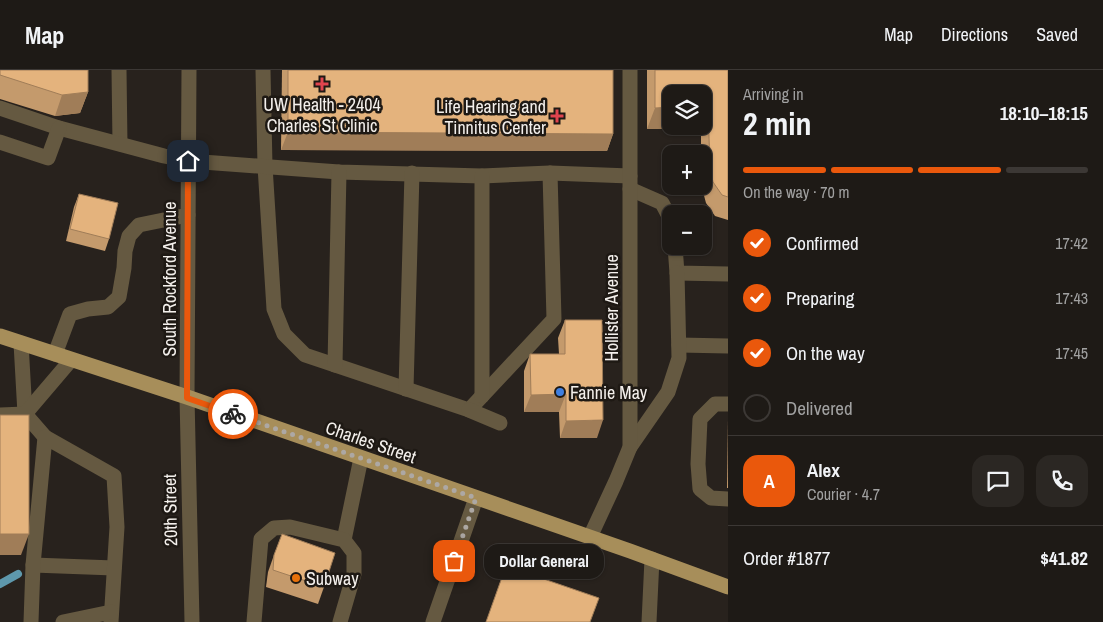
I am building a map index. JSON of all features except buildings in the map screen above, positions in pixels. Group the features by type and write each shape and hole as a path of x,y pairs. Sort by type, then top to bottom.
{"main road":[{"name":"Charles Street","path":"0,336 187,398 728,586"}],"street":[{"path":"120,70 120,144"},
{"name":"South Rockford Avenue","path":"187,398 189,70"},
{"path":"263,70 264,166 274,310 284,334 305,354 469,410 500,424"},
{"name":"Hollister Avenue","path":"590,538 630,447 630,70"},
{"path":"0,108 59,128 188,161 339,172 482,176 550,173 630,182 663,205"},
{"path":"0,142 48,158 59,128"},
{"path":"335,365 339,172"},
{"path":"406,389 412,173"},
{"path":"469,410 554,319 550,173"},
{"path":"482,176 482,396"},
{"path":"55,354 70,314 88,309 108,307 119,297 125,250 129,236 139,224 188,215"},
{"path":"630,447 668,392 679,358 676,255"},
{"path":"677,273 728,274"},
{"path":"22,343 25,414 45,437 114,476 117,527 111,617 63,622"},
{"path":"678,345 728,346"},
{"path":"0,415 25,414 71,360"},
{"name":"20th Street","path":"187,398 192,622"},
{"path":"728,404 715,404 700,419 698,464 700,489 711,498 728,499"},
{"path":"31,622 33,565 45,437"},
{"path":"344,540 361,458"},
{"path":"433,622 476,498"},
{"path":"254,622 261,539 274,528 290,527 344,540 354,553 354,574 340,622"},
{"path":"649,622 652,559"},
{"path":"33,565 114,568"}],"waterway":[{"path":"0,584 18,574"}],"way so far":[{"path":"233,414 476,498 454,561"}],"place":[{"name":"UW Health - 2404 Charles St Clinic","path":"322,84"},
{"name":"Life Hearing and Tinnitus Center","path":"557,116"},
{"name":"Fannie May","path":"560,392"},
{"name":"Dollar General","path":"454,561"},
{"name":"Subway","path":"296,578"}],"route":[{"path":"188,161 187,398 233,414"}]}
